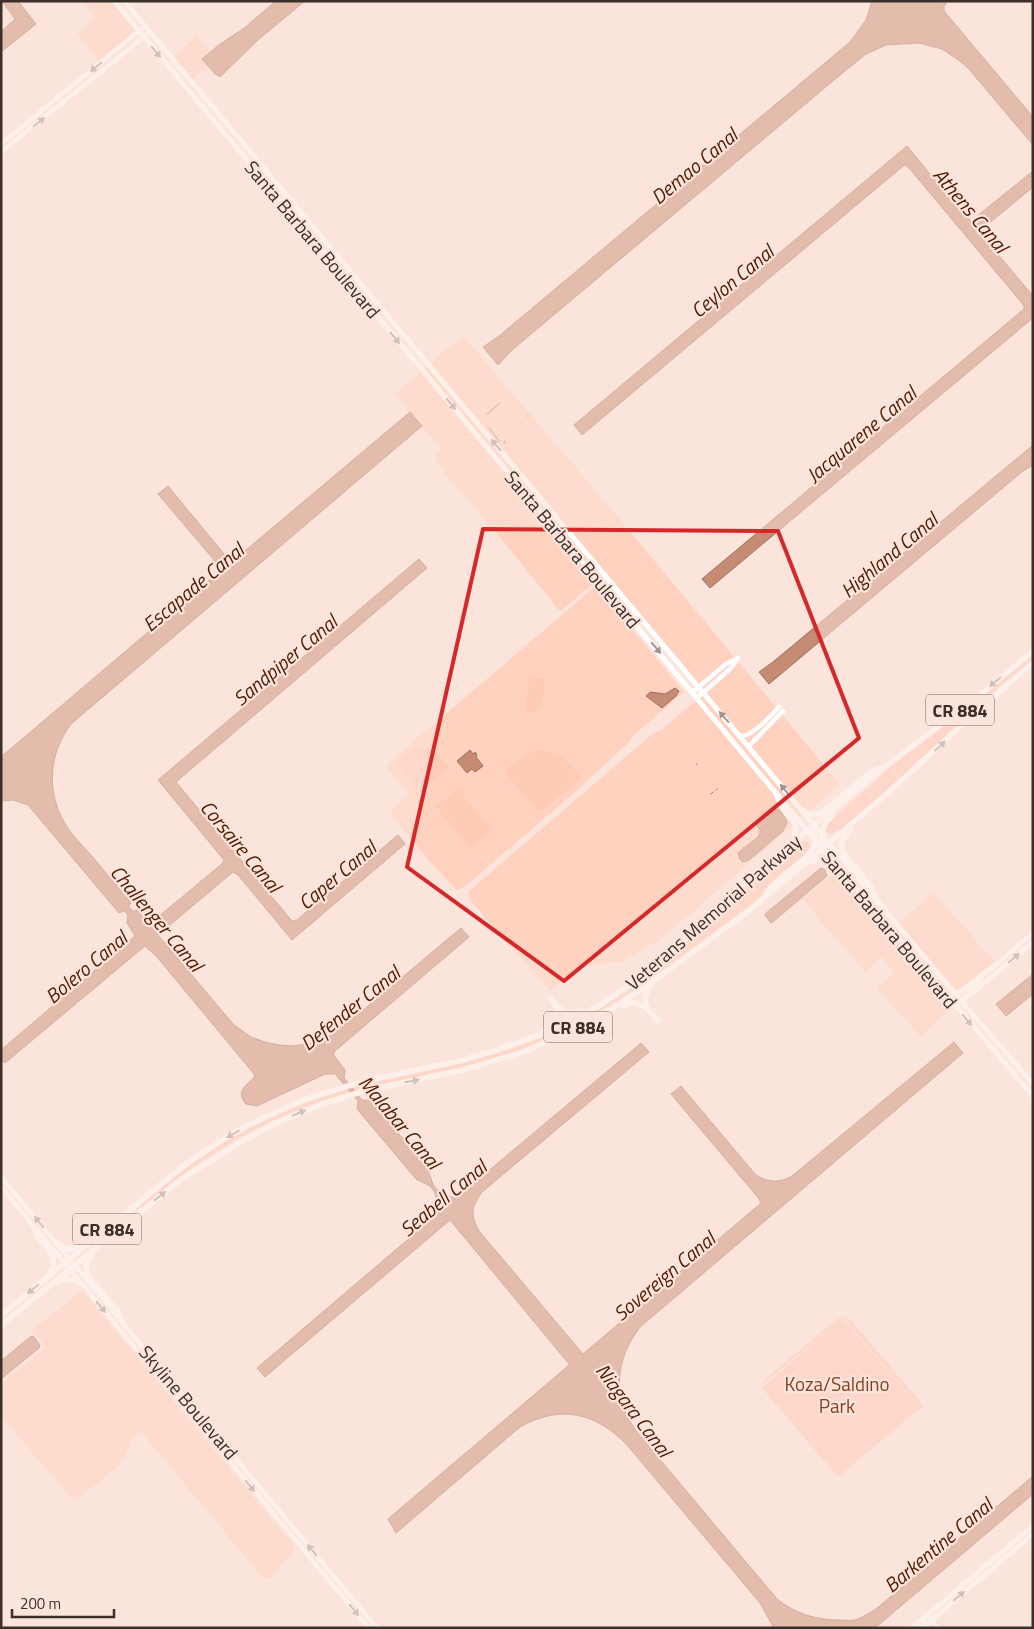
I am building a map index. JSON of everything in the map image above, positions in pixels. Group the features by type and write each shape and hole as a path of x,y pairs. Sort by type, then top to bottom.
{"highway":[{"name":"Veterans Memorial Parkway","path":"1,1315 186,1164 229,1136 271,1114 342,1087 459,1061 520,1042 562,1025 617,994 656,966 735,892 885,767 980,695 1033,651"},
{"name":"Veterans Memorial Parkway","path":"1,1325 180,1180 220,1154 276,1123 346,1096 449,1074 521,1053 567,1033 612,1009 755,906 904,779 977,711 1033,663"},
{"path":"801,809 809,814 820,814 872,772 885,767"},
{"path":"822,849 822,834 826,821 875,780 885,767"},
{"path":"878,901 871,887 843,852 842,840 846,833 885,800 904,779"},
{"path":"776,793 783,808 795,825 796,834 791,845"},
{"path":"762,900 772,885 810,853 815,840 814,826"},
{"path":"755,906 764,902 814,860 824,858 835,864"},
{"path":"648,1010 645,998 651,986 734,926 740,917"},
{"path":"459,1061 522,1038 553,1024 557,1014 553,1001 565,1012 571,1014 578,1013 644,971 656,966"},
{"path":"567,1033 572,1034 579,1031 628,1003 640,1004 658,1022"},
{"path":"57,1243 67,1249 76,1249 144,1197"},
{"path":"33,1225 39,1238 54,1256 54,1266 48,1277"},
{"path":"109,1238 89,1258 86,1272 118,1312 123,1323"},
{"path":"1,1325 14,1318 62,1280 73,1280 84,1286"}],"main road":[{"name":"Santa Barbara Boulevard","path":"114,1 693,692 822,849 1033,1096"},
{"name":"Santa Barbara Boulevard","path":"124,1 741,736 954,993 1033,1084"},
{"path":"225,134 238,144 261,172 266,172"},
{"path":"327,256 334,259 359,288 369,294"},
{"path":"736,744 745,746 766,772 774,777"},
{"path":"954,993 961,991 994,965"},
{"path":"926,1627 929,1618 1033,1526"},
{"path":"912,1628 922,1620 929,1618 1033,1534"}],"street":[{"path":"1,144 145,26"},
{"path":"1,152 150,32"},
{"path":"693,692 726,664 738,658 730,668 697,698"},
{"path":"741,736 746,736 781,709 749,746"},
{"path":"962,1002 994,965 1033,933"},
{"path":"956,1007 1033,942"},
{"name":"Skyline Boulevard","path":"1,1177 57,1243 67,1261"},
{"name":"Skyline Boulevard","path":"1,1187 33,1225 123,1323 377,1628"},
{"name":"Skyline Boulevard","path":"73,1268 84,1286 369,1628"},
{"path":"929,1618 938,1628"},
{"path":"922,1620 926,1627"}],"highlighted area":[{"path":"483,529 778,531 859,738 564,981 407,867"}],"shaded area":[{"path":"81,1 111,1 136,31 99,62 77,33 95,18"},
{"path":"197,36 211,52 202,59 208,66 192,80 175,58 175,55"},
{"path":"464,337 613,511 838,782 836,788 661,939 622,961 578,968 550,991 470,900 469,891 655,732 659,732 706,692 606,573 562,610 559,610 490,525 447,477 436,460 436,454 441,449 395,394 460,338"},
{"path":"598,587 684,692 635,734 628,743 573,794 463,888 457,890 430,862 391,815 392,809 409,795 388,770 387,764 592,589"},
{"path":"837,869 953,1006 920,1036 877,989 895,973 882,957 865,972 802,899"},
{"path":"934,893 995,962 960,990 955,991 898,922"},
{"path":"82,1291 295,1547 294,1553 280,1564 280,1569 269,1579 264,1579 260,1575 141,1431 134,1436 121,1464 76,1500 72,1499 1,1416 1,1384 46,1347 32,1330"}],"green space":[{"path":"1033,654 1033,659 992,693 843,828 832,833 824,831 830,820 875,782 886,769"},
{"path":"530,677 544,678 542,703 537,712 533,713 526,710 525,704"},
{"path":"424,746 432,749 449,766 421,789 418,789 396,762 412,749"},
{"path":"544,750 562,757 581,777 542,811 537,810 504,771 527,754"},
{"path":"458,789 492,830 470,848 436,807"},
{"path":"808,842 811,845 808,852 771,883 761,896 744,910 677,960 590,1017 520,1050 444,1072 366,1089 315,1103 276,1119 208,1157 135,1212 158,1189 194,1162 238,1134 294,1107 353,1087 502,1052 550,1034 586,1016 621,995 652,973 751,882 793,846"},
{"path":"843,1316 850,1319 923,1405 921,1409 843,1317 762,1385 765,1379"},
{"name":"Koza/Saldino Park","path":"842,1318 920,1408 838,1477 762,1388"}],"water":[{"path":"2,1 18,1 36,24 1,52 1,32 15,19"},
{"path":"276,1 305,1 259,39 220,77 215,74 202,59 243,29"},
{"path":"872,1 948,1 944,6 944,11 1033,117 1033,145 960,61 942,49 919,43 886,45 866,54 846,70 512,350 498,365 483,347 499,336 850,42 866,20"},
{"path":"907,146 961,212 971,221 1033,171 1033,187 981,230 981,234 1033,296 1033,318 710,588 702,579 1024,309 1021,302 905,165 582,435 574,425"},
{"name":"Seabell Canal","path":"410,412 422,426 71,724 58,747 52,772 54,797 58,810 70,831 131,903 128,907 132,912 137,910 147,922 152,922 223,863 224,860 158,780 419,559 427,568 176,782 292,921 297,920 398,835 405,844 292,940 238,875 233,872 158,935 234,1025 251,1037 265,1042 294,1046 311,1043 331,1035 461,928 469,937 333,1054 345,1070 344,1078 362,1100 370,1100 427,1167 436,1189 455,1199 641,1043 649,1052 482,1192 473,1211 474,1220 479,1231 583,1354 760,1204 760,1200 671,1094 681,1086 755,1174 764,1179 778,1181 792,1176 954,1042 963,1053 640,1327 625,1352 621,1365 620,1391 623,1405 636,1431 777,1599 797,1612 812,1617 855,1620 876,1609 1033,1476 1033,1494 875,1628 774,1628 760,1603 627,1445 603,1425 577,1415 549,1416 520,1427 396,1533 388,1519 569,1364 450,1220 265,1377 257,1368 439,1213 441,1210 434,1191 430,1186 416,1179 357,1109 358,1101 335,1074 325,1074 257,1106 246,1104 243,1100 242,1090 254,1078 254,1074 157,957 145,946 5,1063 1,1059 1,1050 135,936 127,923 128,915 124,911 119,913 28,805 13,800 1,801 1,757 220,571 220,567 158,494 168,486 229,560 233,561"},
{"path":"1033,445 1033,465 1023,471 769,684 759,672"},
{"path":"675,688 679,691 676,696 662,708 646,696 650,692 665,694"},
{"path":"470,750 473,754 475,752 476,757 483,766 475,772 472,769 467,773 457,761"},
{"path":"775,809 779,809 786,819 787,823 783,831 749,860 743,862 738,853 758,837 761,831 757,824"},
{"path":"821,868 825,870 827,876 771,923 765,915 766,913"},
{"path":"1033,974 1033,994 1006,1016 996,1004"},
{"path":"33,1336 40,1345 39,1348 1,1379 1,1361"}],"waterway":[{"path":"487,414 500,403"},
{"path":"489,428 500,442"},
{"name":"Challenger Canal","path":"125,904 135,916"}],"water label":[{"name":"Demao Canal","path":"694,166"},
{"name":"Athens Canal","path":"971,210"},
{"name":"Ceylon Canal","path":"732,281"},
{"name":"Jacquarene Canal","path":"861,434"},
{"name":"Highland Canal","path":"889,555"},
{"name":"Escapade Canal","path":"193,587"},
{"name":"Sandpiper Canal","path":"285,660"},
{"name":"Corsaire Canal","path":"241,846"},
{"name":"Caper Canal","path":"337,875"},
{"name":"Bolero Canal","path":"86,967"},
{"name":"Defender Canal","path":"350,1008"},
{"name":"Malabar Canal","path":"400,1122"},
{"name":"Sovereign Canal","path":"664,1276"},
{"name":"Niagara Canal","path":"634,1410"},
{"name":"Barkentine Canal","path":"938,1545"}]}
